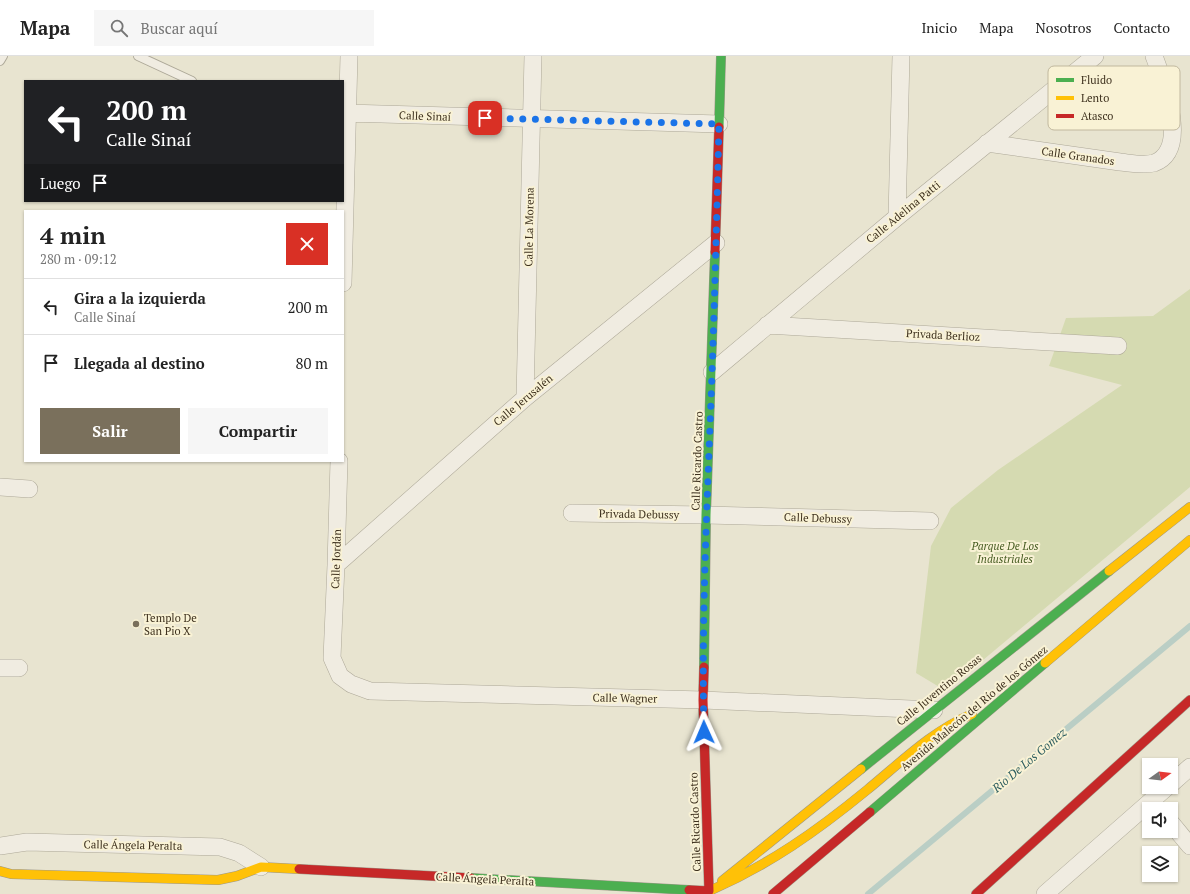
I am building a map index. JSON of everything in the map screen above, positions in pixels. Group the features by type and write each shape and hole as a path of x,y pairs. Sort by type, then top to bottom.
{"street":[{"path":"344,240 349,56"},
{"name":"Calle La Morena","path":"524,398 533,56"},
{"name":"Calle Ricardo Castro","path":"707,893 703,700 706,515 712,372 721,56"},
{"path":"897,217 901,56"},
{"name":"Calle Adelina Patti","path":"1083,66 1095,56"},
{"name":"Calle Granados","path":"1154,56 1158,66"},
{"name":"Calle Adelina Patti","path":"712,372 897,217 1048,94"},
{"name":"Calle Sinaí","path":"347,113 531,120 719,124"},
{"name":"Calle Granados","path":"987,144 1140,164 1153,163 1168,155 1174,142 1175,130"},
{"name":"Calle Jerusalén","path":"336,565 524,398 716,243"},
{"name":"Privada Berlioz","path":"767,325 1118,346"},
{"name":"Calle Jordán","path":"332,658 339,462"},
{"path":"0,487 29,489"},
{"name":"Calle Juventino Rosas","path":"707,893 934,710 1190,507"},
{"name":"Privada Debussy","path":"572,513 706,515"},
{"name":"Calle Debussy","path":"706,515 930,521"},
{"name":"Avenida Malecón del Río de los Gómez","path":"773,894 1190,540"},
{"name":"Calle Wagner","path":"332,658 340,676 351,684 370,691 703,700 934,710"},
{"path":"0,668 18,668"},
{"path":"976,894 1190,700"},
{"path":"707,893 763,864 798,842 829,820 936,733 955,721 989,711"},
{"path":"1178,778 1190,767"},
{"path":"1046,894 1142,815"},
{"path":"1178,831 1190,846"},
{"name":"Calle Ángela Peralta","path":"0,846 27,842 220,847 239,853 261,867"},
{"name":"Calle Ángela Peralta","path":"0,871 11,874 218,880 238,876 261,867 707,893"}],"lane":[{"path":"0,62 3,56"},
{"path":"138,56 190,80"}],"green space":[{"name":"Parque De Los Industriales","path":"1190,289 1190,487 946,691 916,673 931,546 951,508 998,470 1122,385 1049,366 1066,318 1153,316"}],"waterway":[{"name":"Rio De Los Gomez","path":"868,894 1190,626"}],"traffic: fast":[{"path":"719,127 721,56"},
{"path":"704,667 706,515 715,252"},
{"path":"861,769 1109,571"},
{"path":"870,812 1045,663"},
{"path":"471,878 689,890"}],"traffic: slow":[{"path":"1109,571 1190,507"},
{"path":"1045,663 1190,540"},
{"path":"709,891 752,870 792,846 848,805 930,738 943,729 972,714"},
{"path":"722,881 861,769"},
{"path":"0,871 11,874 218,880 237,876 261,867 299,869"}],"traffic: jam":[{"path":"715,252 719,127"},
{"path":"689,890 709,891 703,700 704,667"},
{"path":"976,894 1190,700"},
{"path":"773,894 870,812"},
{"path":"299,869 471,878"}],"place":[{"name":"Templo De San Pio X","path":"136,624"}],"route":[{"path":"485,118 719,124 712,372 706,515 703,700 704,732"}]}
